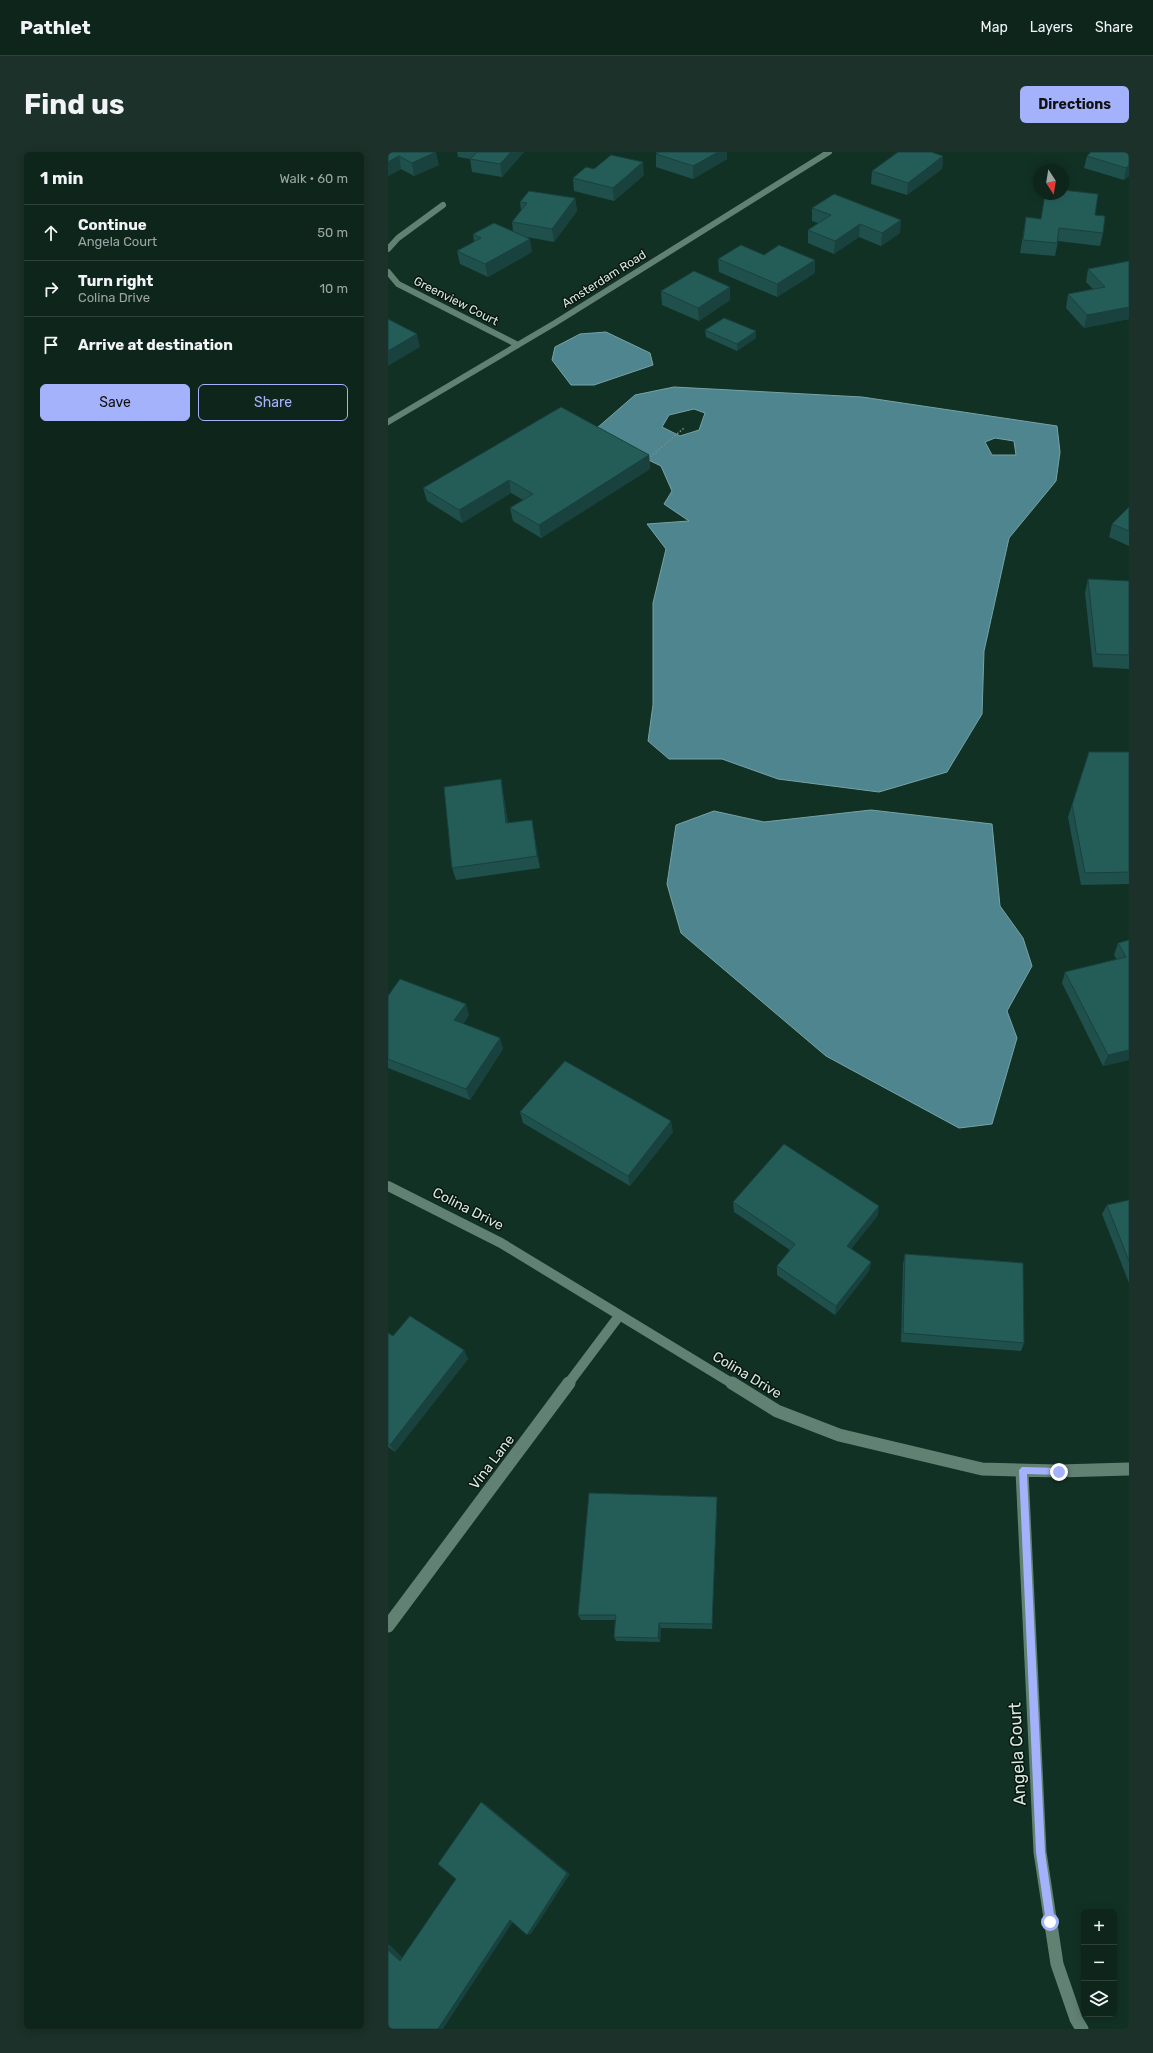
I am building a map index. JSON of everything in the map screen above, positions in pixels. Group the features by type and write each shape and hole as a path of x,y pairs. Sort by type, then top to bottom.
{"street":[{"name":"Amsterdam Road","path":"388,422 518,345 829,152"},
{"path":"388,249 398,238 444,206"},
{"name":"Greenview Court","path":"388,272 398,284 518,345"},
{"name":"Colina Drive","path":"388,1186 412,1196 501,1243 777,1411 839,1435 982,1469 1059,1472 1129,1469"},
{"name":"Vina Lane","path":"388,1626 619,1316"},
{"name":"Angela Court","path":"1022,1470 1040,1852 1057,1964 1076,2019 1082,2029"}],"path":[{"path":"644,462 684,428"}],"water":[{"path":"606,332 650,353 653,365 594,385 571,385 552,360 555,347 580,334"},
{"path":"674,387 862,397 1057,426 1060,452 1056,481 1009,538 984,651 982,714 947,772 879,792 778,779 722,759 669,759 648,741 653,705 653,603 666,549 647,524 689,521 664,504 672,491 661,466 613,443 597,428 635,395","holes":["694,409 705,413 699,430 680,436 662,427 669,415","995,438 1014,441 1016,455 992,455 985,442"]},
{"path":"871,810 992,824 1000,906 1023,938 1032,966 1007,1011 1017,1038 992,1124 959,1128 826,1056 681,933 667,884 676,825 714,811 764,822"}],"building":[{"path":"388,152 436,152 412,163 399,156 388,162"},
{"path":"477,152 511,152 500,164 470,159"},
{"path":"659,152 718,152 693,166 656,154"},
{"path":"898,152 931,152 943,156 908,183 872,171"},
{"path":"1091,152 1129,152 1129,165 1126,168 1087,156"},
{"path":"611,155 643,162 613,188 573,178 586,167 594,169"},
{"path":"529,191 575,198 552,229 512,222 527,203 520,202"},
{"path":"1069,191 1098,194 1095,215 1105,216 1103,233 1059,228 1057,243 1023,240 1026,217 1041,219 1044,200 1069,200"},
{"path":"834,194 901,220 882,233 860,224 835,241 808,230 831,215 812,208"},
{"path":"494,223 530,239 485,264 457,251 481,238 473,234"},
{"path":"741,245 764,255 779,245 815,260 777,284 718,259"},
{"path":"1129,261 1129,307 1087,315 1068,294 1105,287 1088,269"},
{"path":"694,271 730,287 698,308 661,291"},
{"path":"724,318 756,331 737,344 705,330"},
{"path":"388,319 417,334 388,351"},
{"path":"561,407 649,455 539,525 510,508 533,494 509,480 459,510 423,488"},
{"path":"1129,507 1129,531 1112,524"},
{"path":"1088,579 1129,581 1129,655 1096,654"},
{"path":"1089,752 1129,752 1129,872 1085,873 1072,805"},
{"path":"501,779 506,823 532,820 537,856 452,868 444,787"},
{"path":"1129,940 1129,1050 1108,1055 1065,972 1126,957 1118,943"},
{"path":"400,979 466,1004 454,1020 500,1038 466,1089 388,1059 388,996"},
{"path":"565,1061 671,1121 628,1176 520,1112"},
{"path":"784,1144 879,1206 847,1246 871,1262 836,1306 777,1266 795,1244 733,1202"},
{"path":"1129,1200 1129,1261 1107,1205"},
{"path":"905,1254 1023,1263 1024,1343 903,1333"},
{"path":"410,1316 464,1350 390,1445 388,1443 388,1333 393,1336"},
{"path":"589,1493 717,1497 712,1624 659,1623 658,1638 614,1637 616,1615 578,1615"},
{"path":"481,1802 567,1873 527,1935 510,1920 438,2029 388,2029 388,1950 400,1961 456,1879 438,1864"}],"route":[{"path":"1050,1922 1040,1852 1022,1470 1059,1472"}]}
